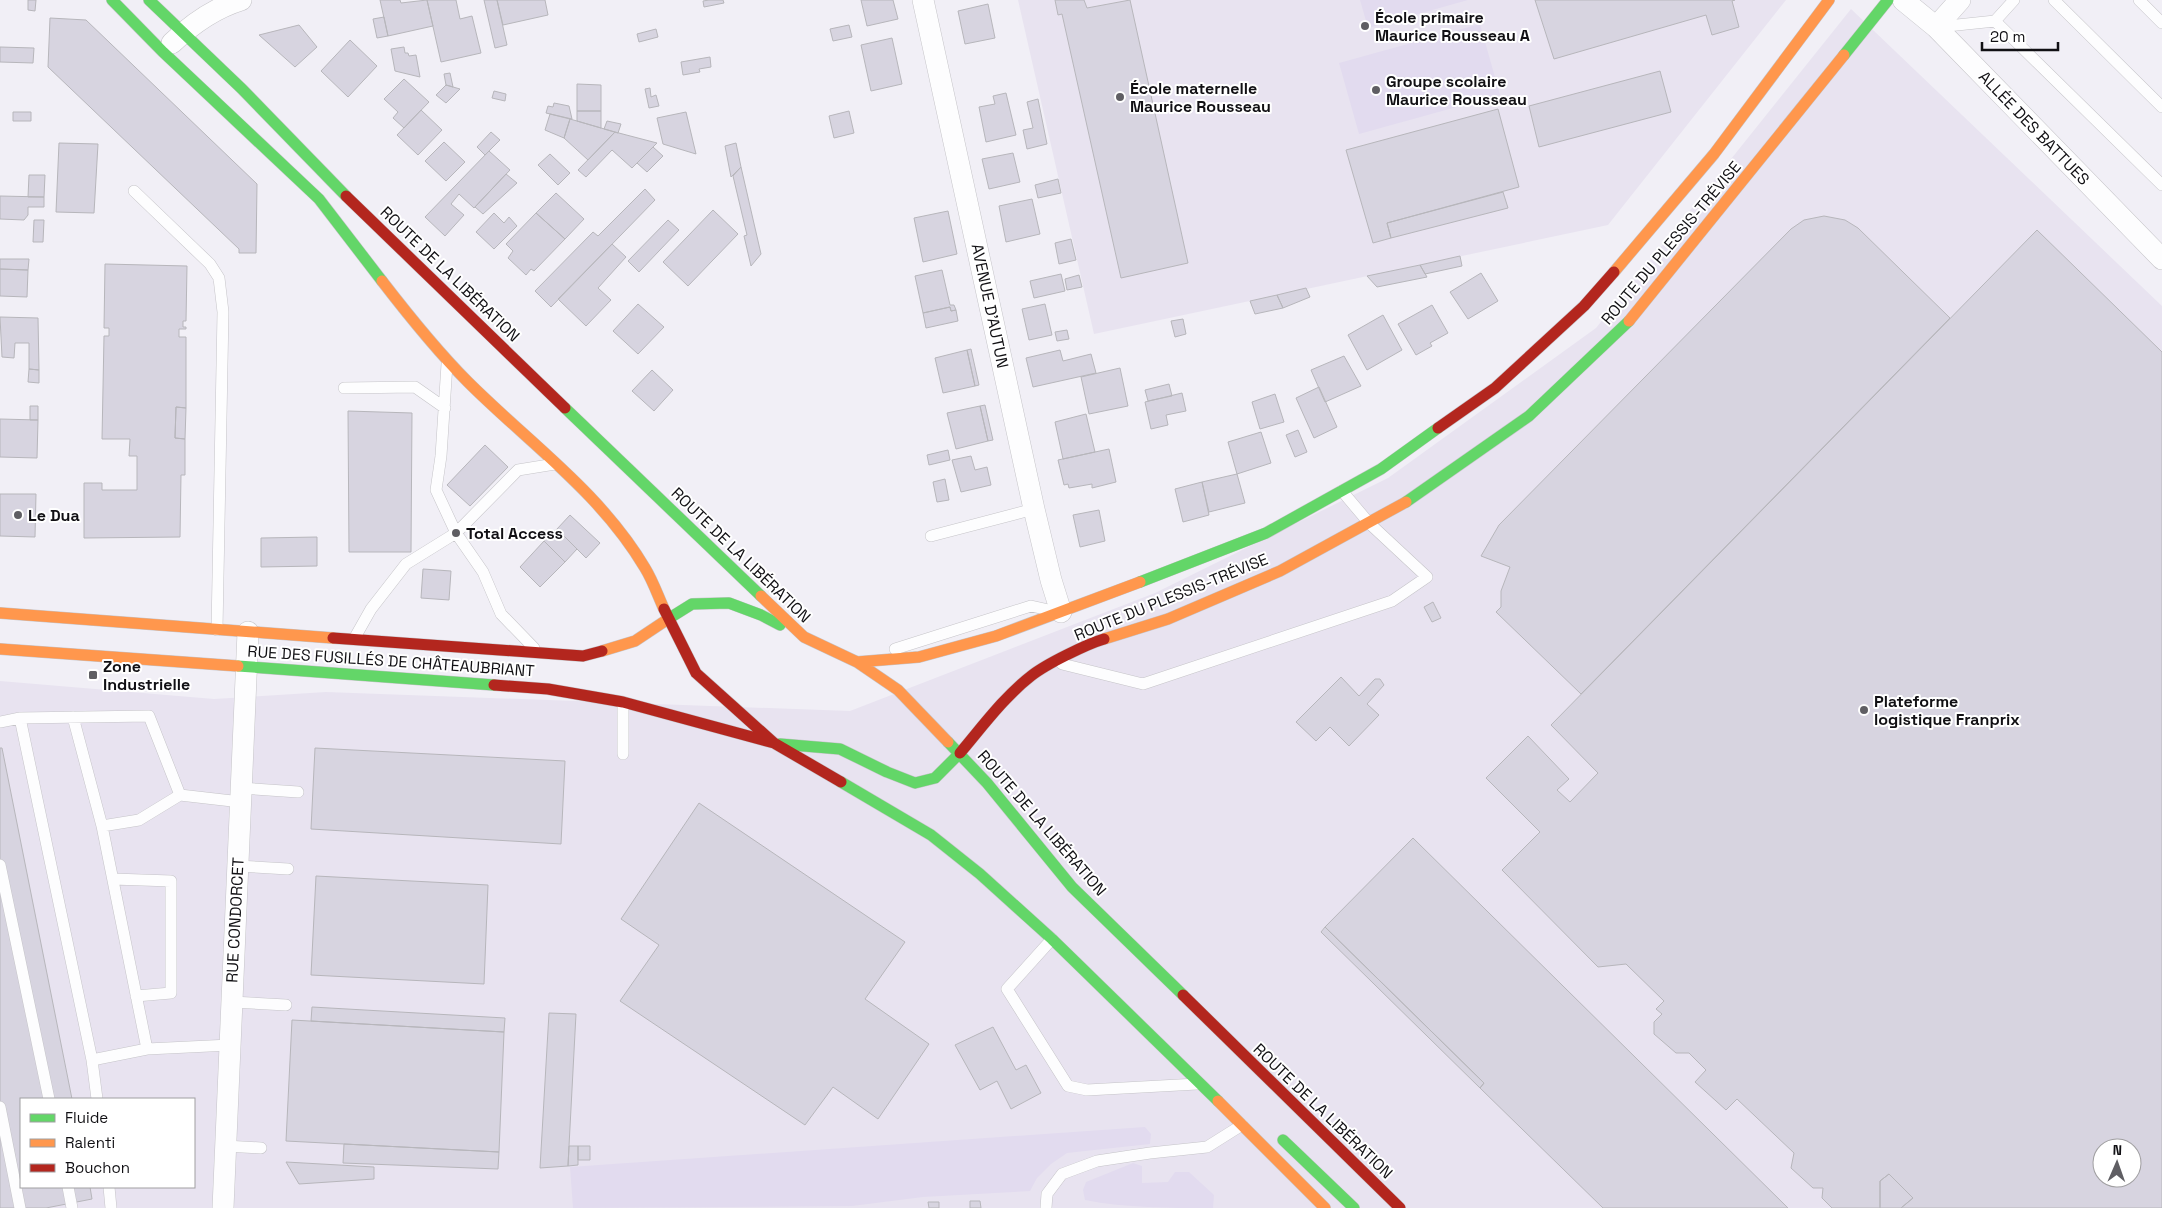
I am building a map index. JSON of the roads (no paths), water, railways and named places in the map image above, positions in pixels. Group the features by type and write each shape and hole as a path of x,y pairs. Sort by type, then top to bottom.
{"main road":[{"path":"112,0 163,52 319,199 384,285 468,382 584,488 621,532 646,569 668,619 696,672 774,743 930,835 980,874 1052,939 1149,1032 1325,1208"},
{"name":"ROUTE DE LA LIBÉRATION","path":"149,0 190,27 332,183 804,638 857,662 898,690 960,753 1072,887 1400,1208"},
{"name":"ROUTE DU PLESSIS-TRÉVISE","path":"857,662 929,655 996,636 1266,533 1381,469 1495,388 1584,306 1714,154 1829,0"},
{"name":"ROUTE DU PLESSIS-TRÉVISE","path":"774,743 840,749 887,772 915,783 935,778 960,753 1004,702 1032,675 1093,642 1168,619 1280,571 1412,499 1529,416 1622,330 1888,0"},
{"name":"RUE DES FUSILLÉS DE CHÂTEAUBRIANT","path":"0,613 583,656 634,641 692,604 729,603 761,615 804,638"},
{"name":"RUE DES FUSILLÉS DE CHÂTEAUBRIANT","path":"0,649 548,689 623,702 774,743"},
{"path":"1149,1032 1216,1082"},
{"path":"1273,1130 1354,1208"}],"street":[{"path":"190,27 209,0"},
{"path":"163,52 190,27 228,4 241,0"},
{"name":"AVENUE D'AUTUN","path":"923,0 1034,509 1051,580 1061,612"},
{"name":"ALLÉE DES BATTUES","path":"1903,0 1936,27 2162,259"},
{"path":"1936,27 1960,0"},
{"name":"RUE CONDORCET","path":"223,1208 248,632"}],"lane":[{"path":"1936,27 1995,21 2014,0"},
{"path":"2054,0 2162,107"},
{"path":"2139,0 2162,23"},
{"path":"1995,21 2162,185"},
{"path":"134,191 210,264 219,278 223,312 217,630"},
{"path":"448,360 436,490 456,533 483,572 501,614 539,653"},
{"path":"344,388 415,388 445,408"},
{"path":"354,639 371,609 406,564 456,533 518,470 557,464"},
{"path":"1056,662 1143,684 1392,601 1427,577 1369,523 1342,491"},
{"path":"931,536 1034,509"},
{"path":"857,662 1031,606 1061,612"},
{"path":"623,702 623,754"},
{"path":"0,722 20,718 149,716 180,795"},
{"path":"73,717 102,826 147,1049"},
{"path":"20,718 92,1060 97,1098"},
{"path":"102,826 139,820 180,795 241,795 298,792"},
{"path":"0,864 49,1098"},
{"path":"238,866 288,869"},
{"path":"112,879 170,881 171,993 136,996"},
{"path":"1052,939 1007,989 1068,1086 1087,1090 1201,1084"},
{"path":"232,1002 286,1005"},
{"path":"92,1060 147,1049 230,1045"},
{"path":"0,1108 20,1208"},
{"path":"1046,1208 1047,1194 1062,1174 1097,1161 1207,1147 1242,1125"},
{"path":"225,1146 261,1148"},
{"path":"68,1188 72,1208"},
{"path":"108,1188 111,1208"}],"place":[{"name":"École primaire Maurice Rousseau A","path":"1365,26"},
{"name":"Groupe scolaire Maurice Rousseau","path":"1376,90"},
{"name":"École maternelle Maurice Rousseau","path":"1120,97"},
{"name":"Le Dua","path":"18,515"},
{"name":"Total Access","path":"456,533"},
{"name":"Zone Industrielle","path":"93,675"},
{"name":"Plateforme logistique Franprix","path":"1864,710"}]}
